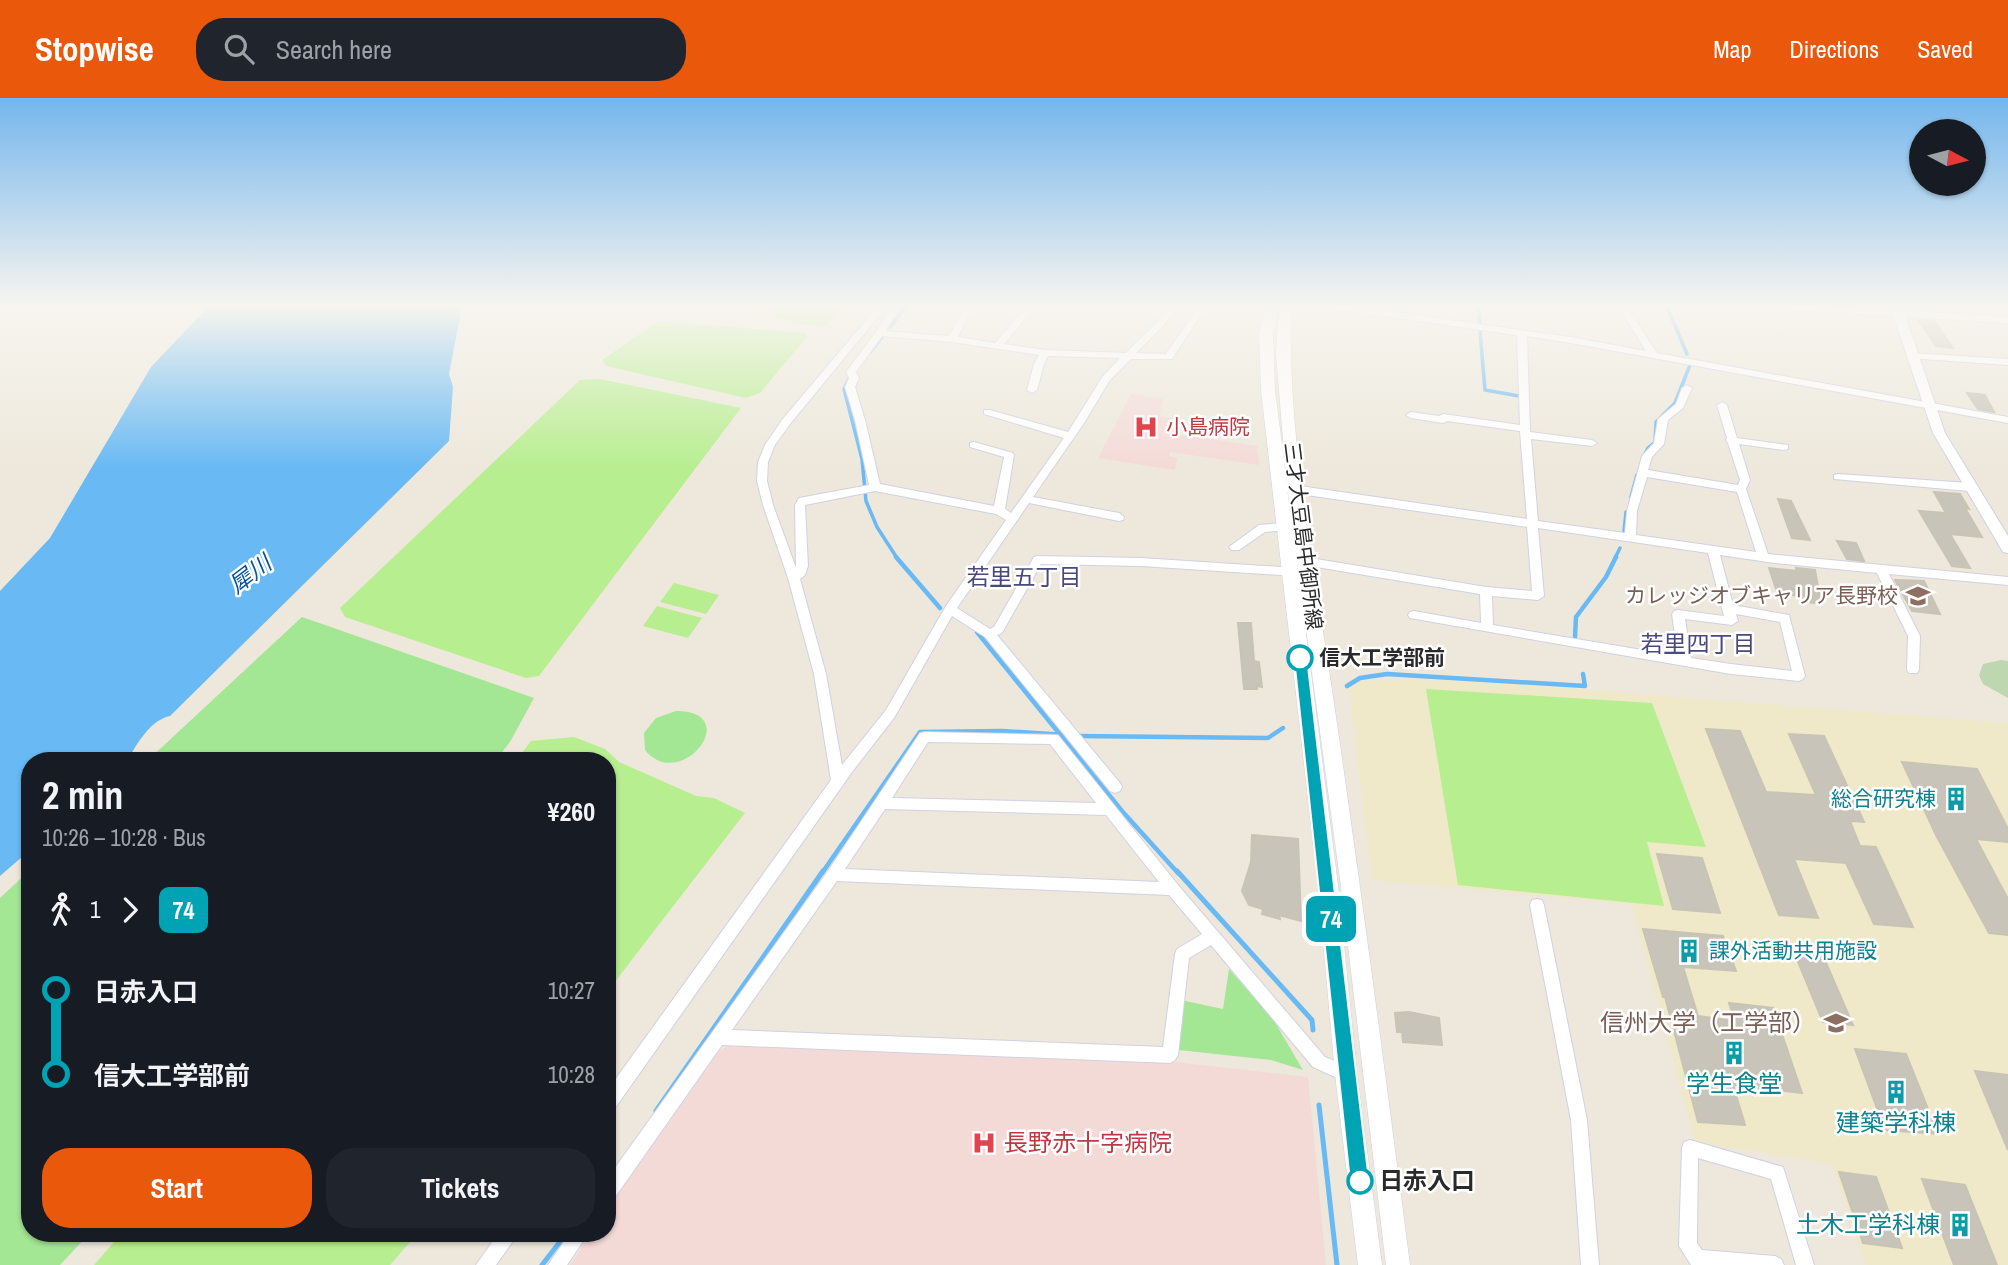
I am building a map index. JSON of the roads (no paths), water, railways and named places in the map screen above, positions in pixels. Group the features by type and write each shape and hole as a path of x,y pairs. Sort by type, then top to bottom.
{"main road":[{"name":"三才大豆島中御所線","path":"1266,360 1351,887 1398,1265"},
{"name":"三才大豆島中御所線","path":"1283,360 1287,488 1284,527 1298,566 1346,1074 1370,1265"}],"street":[{"path":"837,360 770,445 763,462 762,481 794,578 820,674 838,780"},
{"path":"862,360 852,375 850,387 860,420 869,488"},
{"path":"1032,390 1041,360"},
{"path":"616,1092 838,780 890,714 950,609 1070,436 1106,378 1122,360"},
{"path":"989,634 998,630 1038,560 1298,566 1538,596 1531,522 1523,360"},
{"path":"1686,360 2008,420"},
{"path":"1913,360 1939,433 2008,548"},
{"path":"1983,360 2008,362"},
{"path":"1630,537 1632,511 1647,456 1659,444 1663,419 1680,407 1687,388"},
{"path":"1722,405 1745,480 1741,489 1763,557"},
{"path":"987,412 1070,436"},
{"path":"1411,415 1443,420 1443,416 1592,443"},
{"path":"1731,440 1784,447"},
{"path":"974,445 1009,455 999,511"},
{"path":"1644,473 1741,489"},
{"path":"1838,477 1969,487"},
{"path":"794,578 801,572 802,566 800,505 803,500 869,488 999,511 1013,519"},
{"path":"1287,488 1763,557 1882,571 2008,581"},
{"path":"1026,499 1119,517"},
{"path":"1235,547 1263,528 1284,527"},
{"path":"1685,661 1678,614 1732,621 1713,550"},
{"path":"1882,571 1914,636 1913,670"},
{"path":"1486,591 1487,628"},
{"path":"950,609 989,634 1115,787"},
{"path":"1414,615 1685,661 1799,676 1786,618 1728,609"},
{"path":"616,1181 833,875 925,737 1053,739 1173,889 1319,1062 1346,1074"},
{"path":"880,803 1107,808"},
{"path":"833,875 1173,889"},
{"path":"1537,905 1579,1120 1590,1265"},
{"path":"719,1037 1170,1055 1182,954 1212,936"},
{"path":"1775,1265 1699,1262 1688,1246 1690,1148 1777,1173 1805,1265"},
{"path":"485,1265 503,1242"},
{"path":"557,1265 573,1242"}],"water":[{"name":"犀川","path":"157,360 452,360 449,374 453,387 449,441 170,716 156,722 133,752 21,752 21,858 0,876 0,591 50,538"}],"waterway":[{"path":"1482,360 1485,390 1519,396"},
{"path":"1642,460 1648,448 1655,442 1656,422 1675,403 1690,365"},
{"path":"851,375 844,389 862,459 866,501 877,527 897,558"},
{"path":"1631,497 1637,475"},
{"path":"1624,532 1626,512"},
{"path":"1615,558 1620,548"},
{"path":"896,557 940,608"},
{"path":"1575,637 1576,617 1606,577 1616,557"},
{"path":"977,632 1060,735"},
{"path":"1347,686 1360,678 1387,674 1585,686 1583,674"},
{"path":"1078,736 1268,738 1283,728"},
{"path":"822,873 920,732 1002,731 1060,735"},
{"path":"1060,735 1066,735"},
{"path":"1060,735 1122,811 1178,873"},
{"path":"656,1111 823,871"},
{"path":"1177,871 1312,1020 1313,1030"},
{"path":"1319,1105 1337,1265"},
{"path":"542,1265 560,1242"}],"place":[{"name":"小島病院","path":"1146,427"},
{"name":"カレッジオブキャリア長野校","path":"1918,596"},
{"name":"信大工学部前","path":"1300,658"},
{"name":"総合研究棟","path":"1956,799"},
{"name":"課外活動共用施設","path":"1689,951"},
{"name":"信州大学（工学部）","path":"1836,1023"},
{"name":"学生食堂","path":"1734,1053"},
{"name":"建築学科棟","path":"1896,1092"},
{"name":"長野赤十字病院","path":"984,1143"},
{"name":"日赤入口","path":"1360,1181"},
{"name":"土木工学科棟","path":"1960,1225"}],"district":[{"name":"若里五丁目","path":"1024,577"},
{"name":"若里四丁目","path":"1698,644"}]}
